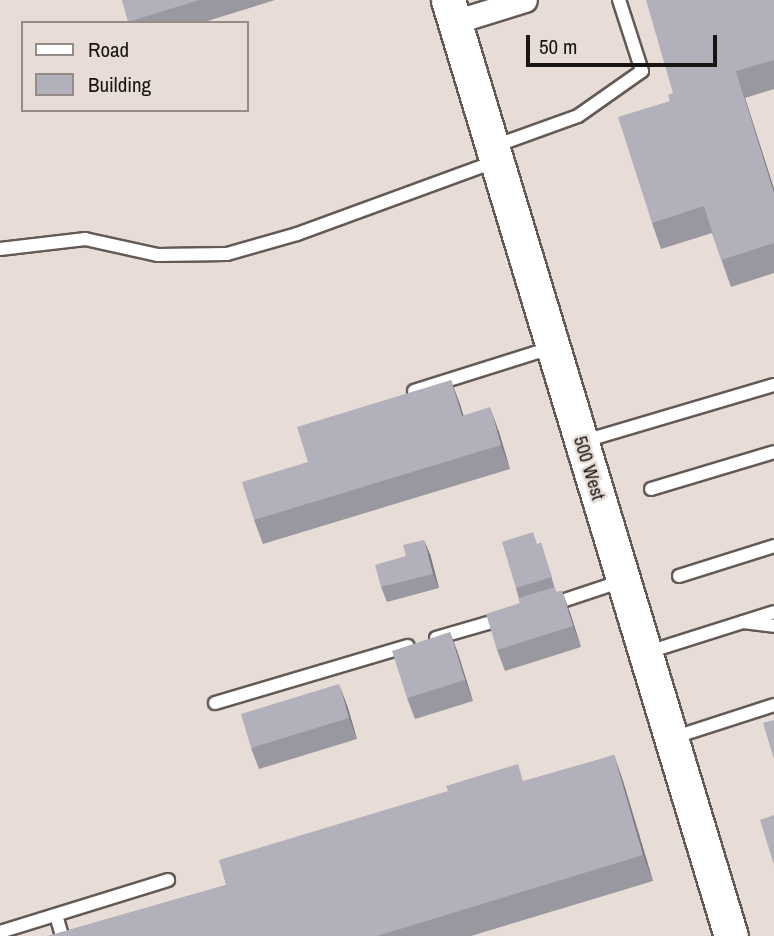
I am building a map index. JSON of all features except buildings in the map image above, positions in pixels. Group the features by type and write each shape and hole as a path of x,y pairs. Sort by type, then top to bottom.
{"main road":[{"name":"500 West","path":"451,11 731,936"}],"street":[{"path":"451,11 526,0"}],"lane":[{"path":"0,249 85,239 158,255 227,254 297,234 494,154 578,116 642,71 619,0"},
{"path":"405,394 552,347"},
{"path":"581,442 774,385"},
{"path":"651,489 774,452"},
{"path":"679,576 774,546"},
{"path":"536,609 623,581"},
{"path":"645,653 774,612"},
{"path":"215,703 523,613"},
{"path":"743,622 774,626"},
{"path":"671,738 774,705"},
{"path":"0,932 168,880"},
{"path":"56,915 62,936"}]}
